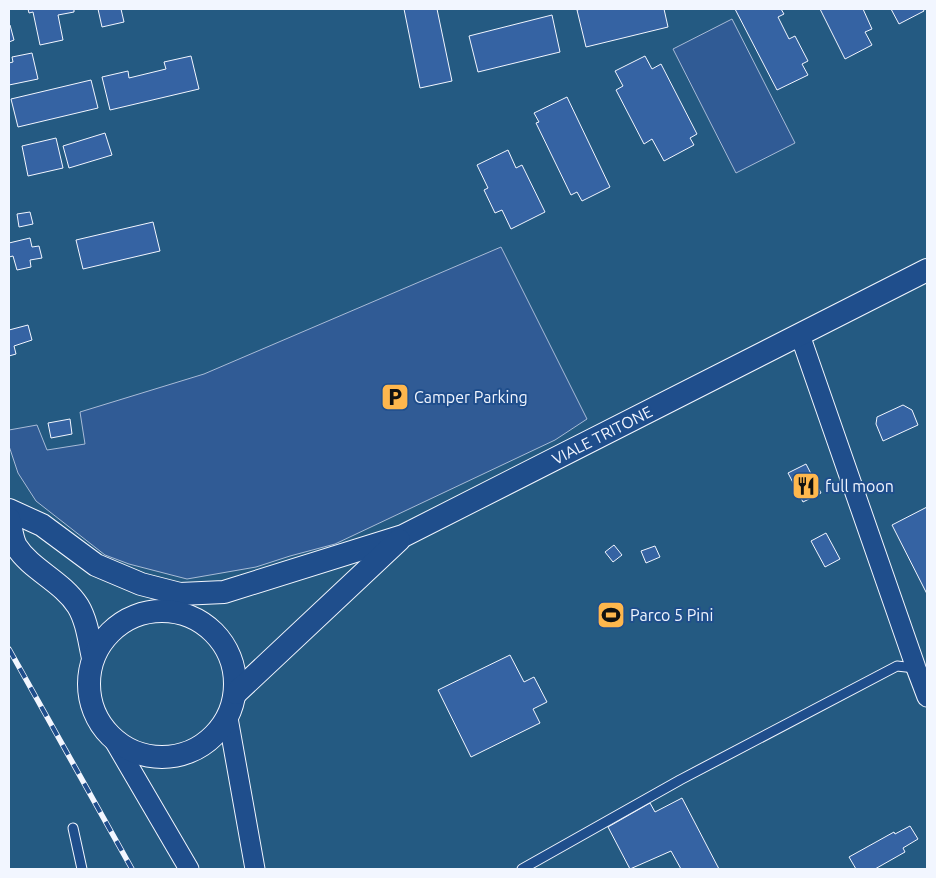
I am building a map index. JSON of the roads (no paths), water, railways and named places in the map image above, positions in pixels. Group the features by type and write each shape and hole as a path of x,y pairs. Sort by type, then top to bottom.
{"street":[{"name":"VIALE TRITONE","path":"9,510 42,525 96,565 141,584 180,594 224,592 403,536 927,270"},
{"path":"800,335 927,697"},
{"path":"9,519 15,545 31,562 60,586 77,605 86,622 93,658"},
{"name":"VIALE TRITONE","path":"236,693 403,536"},
{"path":"189,869 113,739 99,722 90,701 88,679 93,658 104,639 118,625 135,615 154,611 169,605 180,594 196,618"},
{"path":"113,739 131,751 153,757 175,757 197,749 215,736 228,718 236,693 236,675 232,657 223,642 211,628 196,618 175,611 154,611"},
{"path":"228,718 254,869"}],"lane":[{"path":"522,869 680,780 897,666 916,668"},
{"path":"73,828 82,869"}],"railway":[{"path":"9,649 132,869"}],"place":[{"name":"Camper Parking","path":"395,397"},
{"name":"full moon","path":"806,486"},
{"name":"Parco 5 Pini","path":"611,615"}]}
